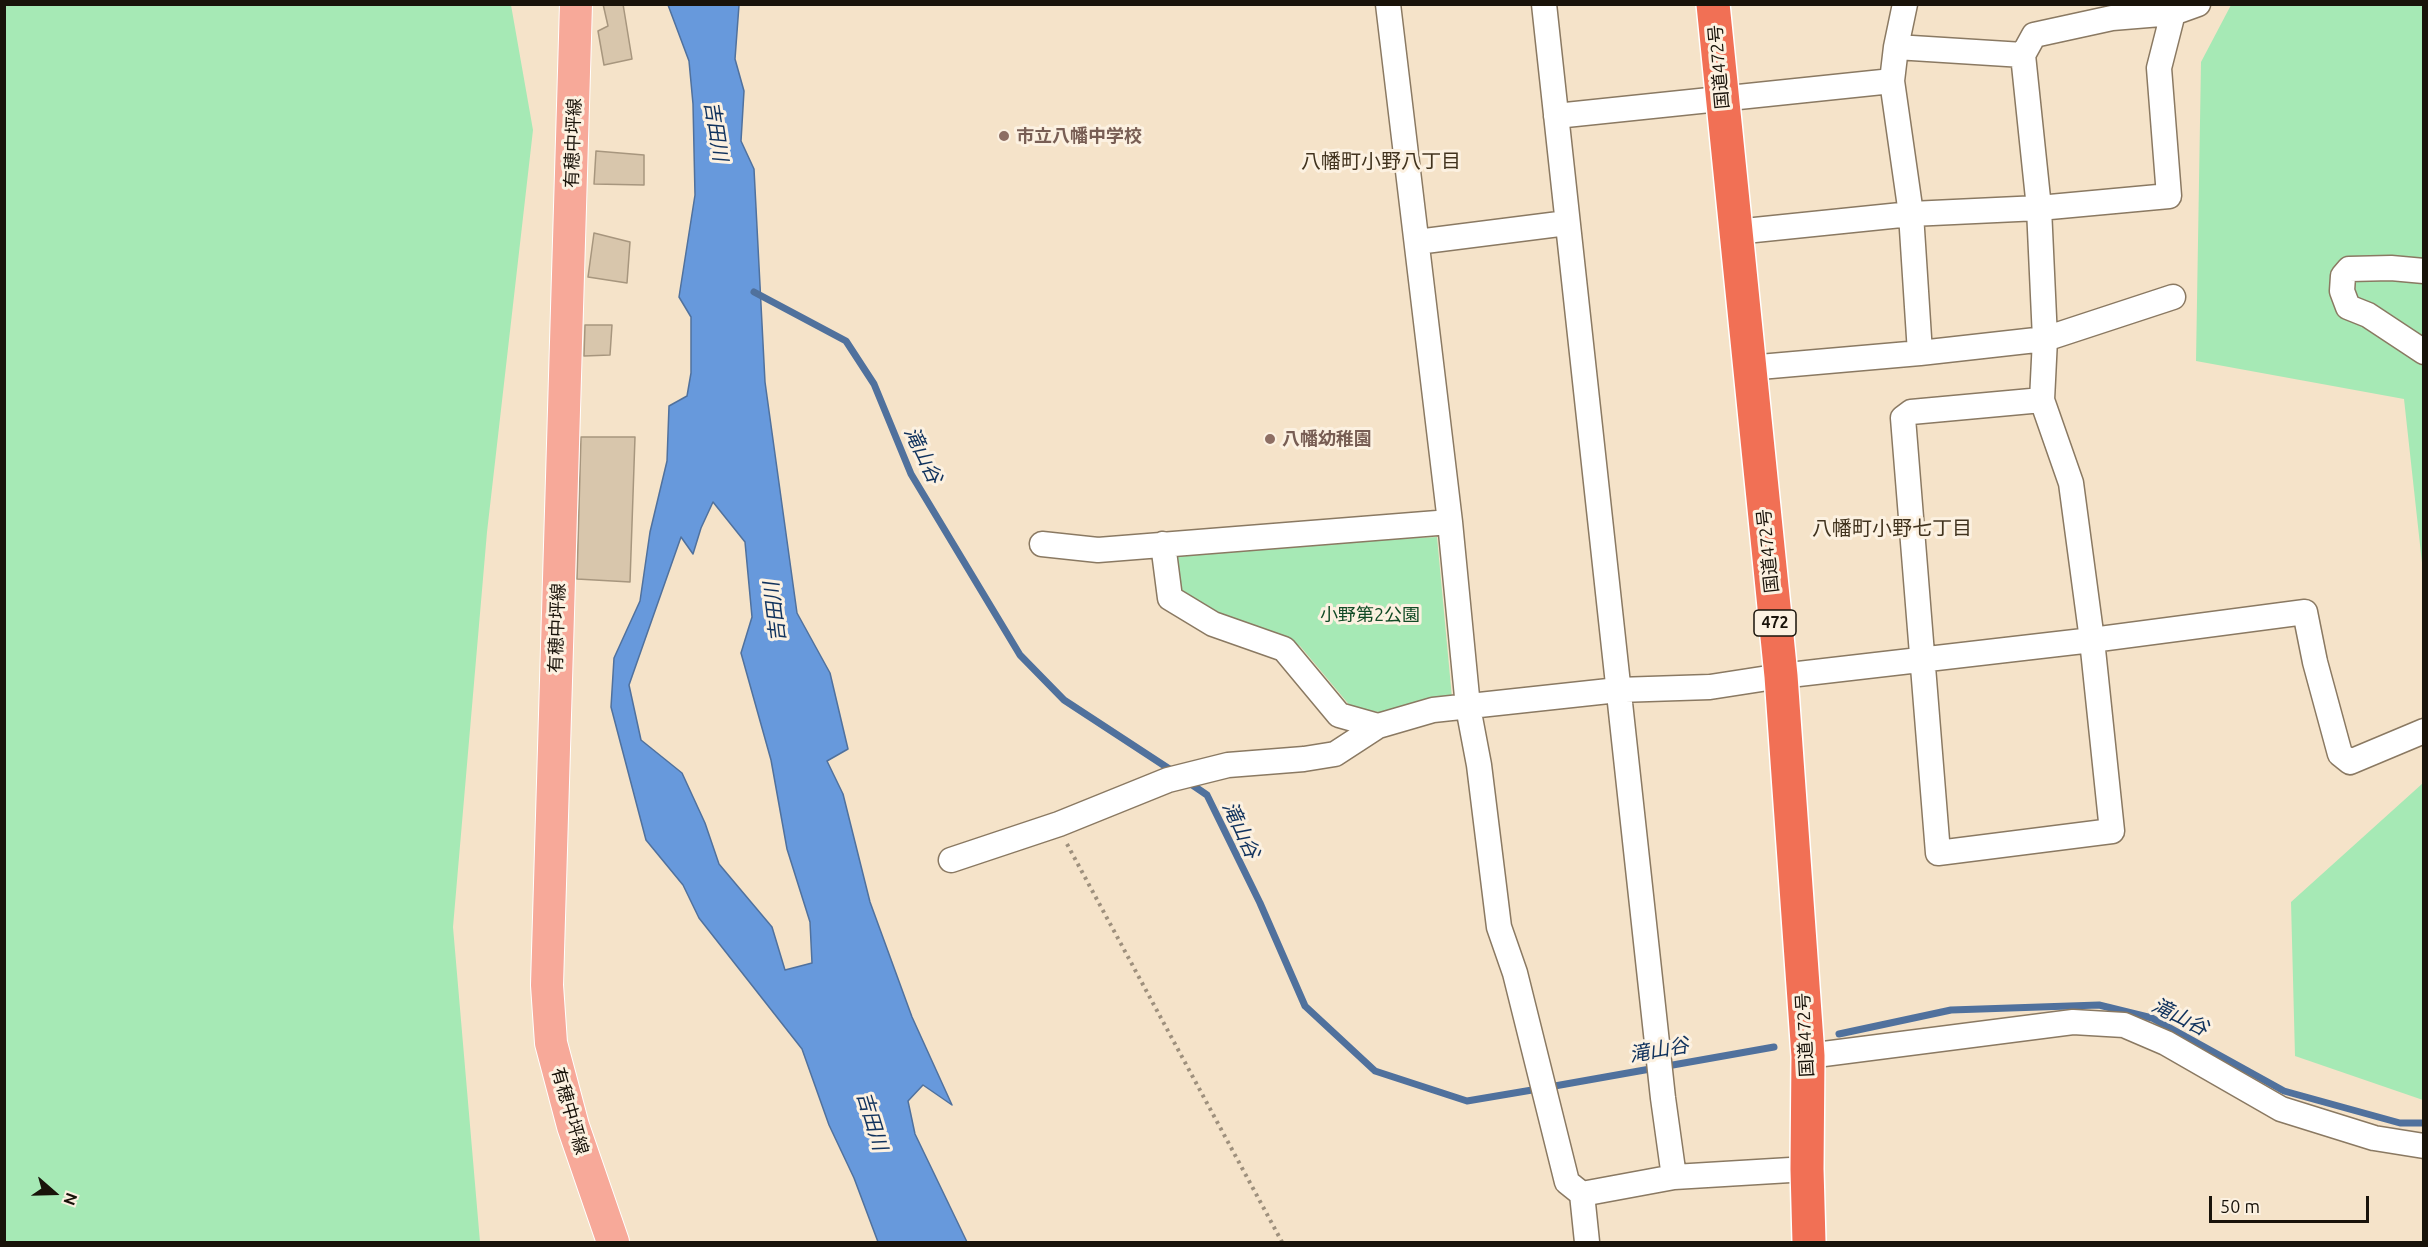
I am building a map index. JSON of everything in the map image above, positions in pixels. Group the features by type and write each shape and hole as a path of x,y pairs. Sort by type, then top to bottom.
{"highway":[{"name":"国道472号","path":"1713,4 1734,232 1781,676 1808,1056 1809,1242"}],"main road":[{"name":"有穂中坪線","path":"576,4 547,985 551,1043 573,1126 613,1242"}],"street":[{"path":"1388,4 1450,522 1468,707 1479,765 1499,927 1515,973 1567,1182 1581,1194 1587,1242"},
{"path":"1544,4 1663,1098 1674,1178"},
{"path":"1905,4 1892,81 1911,214 1920,353"},
{"path":"2042,400 1911,412 1903,418 1938,853 2112,831 2092,640 2071,483 2042,400 2045,339 2039,208 2023,55 2034,35 2112,18 2173,13 2198,4"},
{"path":"1734,232 1911,214 2039,208 2169,196 2159,68 2173,13"},
{"path":"1896,47 2023,55"},
{"path":"1556,116 1721,97 1892,81"},
{"path":"1417,242 1567,223"},
{"path":"2424,271 2391,268 2349,270 2343,276 2342,291 2348,307 2368,315 2424,352"},
{"path":"1748,368 2045,339 2174,297"},
{"path":"1042,544 1098,550 1450,522"},
{"path":"1163,544 1170,598 1212,624 1284,649 1339,715 1378,726"},
{"path":"951,860 1059,824 1168,780 1228,765 1335,754 1378,726 1432,710 1618,690 1710,687 1781,676 2092,640 2305,612 2315,662 2340,754 2350,762 2424,731"},
{"path":"1808,1056 2073,1022 2124,1025 2166,1043 2281,1109 2374,1138 2424,1146"},
{"path":"1581,1194 1674,1178 1807,1169"}],"path":[{"path":"1059,824 1066,842 1282,1242"}],"green space":[{"path":"5,4 511,5 533,130 487,532 453,927 480,1242 5,1242"},
{"path":"2231,5 2423,5 2423,572 2404,399 2196,361 2201,62"},
{"name":"小野第2公園","path":"1437,537 1452,698 1384,713 1351,707 1300,646 1223,616 1179,591 1173,554 1310,543"},
{"path":"2423,783 2423,1100 2295,1056 2291,902"}],"water":[{"name":"吉田川","path":"668,5 739,5 735,59 744,91 741,141 754,169 765,382 797,613 830,673 848,749 827,761 843,794 870,902 912,1017 952,1105 923,1085 908,1101 915,1134 967,1242 878,1242 854,1178 829,1125 802,1049 699,918 683,885 646,840 611,707 614,658 640,601 650,532 667,461 669,406 687,396 691,373 691,317 679,297 695,195 693,104 689,61","holes":["713,502 745,542 752,617 741,653 771,760 787,849 810,922 812,963 785,970 772,927 719,864 705,823 682,773 641,740 629,685 681,537 693,554 701,528"]}],"building":[{"path":"603,4 623,4 632,59 604,65 598,31 608,26"},
{"path":"596,151 644,155 644,185 594,184"},
{"path":"594,233 630,242 627,283 588,277"},
{"path":"585,325 612,325 610,355 584,356"},
{"path":"581,437 635,437 630,582 577,579"}],"waterway":[{"name":"滝山谷","path":"754,292 846,341 874,384 911,474 1020,655 1064,700 1174,772"},
{"name":"滝山谷","path":"1188,782 1207,795 1260,903 1305,1006 1375,1071 1467,1101 1538,1089"},
{"name":"滝山谷","path":"1839,1034 1951,1010 2099,1005 2152,1018 2284,1091 2400,1123 2424,1123"},
{"name":"滝山谷","path":"1549,1087 1774,1047"}],"place":[{"name":"市立八幡中学校","path":"1004,136"},
{"name":"八幡幼稚園","path":"1270,439"}],"district":[{"name":"八幡町小野八丁目","path":"1381,161"},
{"name":"八幡町小野七丁目","path":"1892,528"}]}
